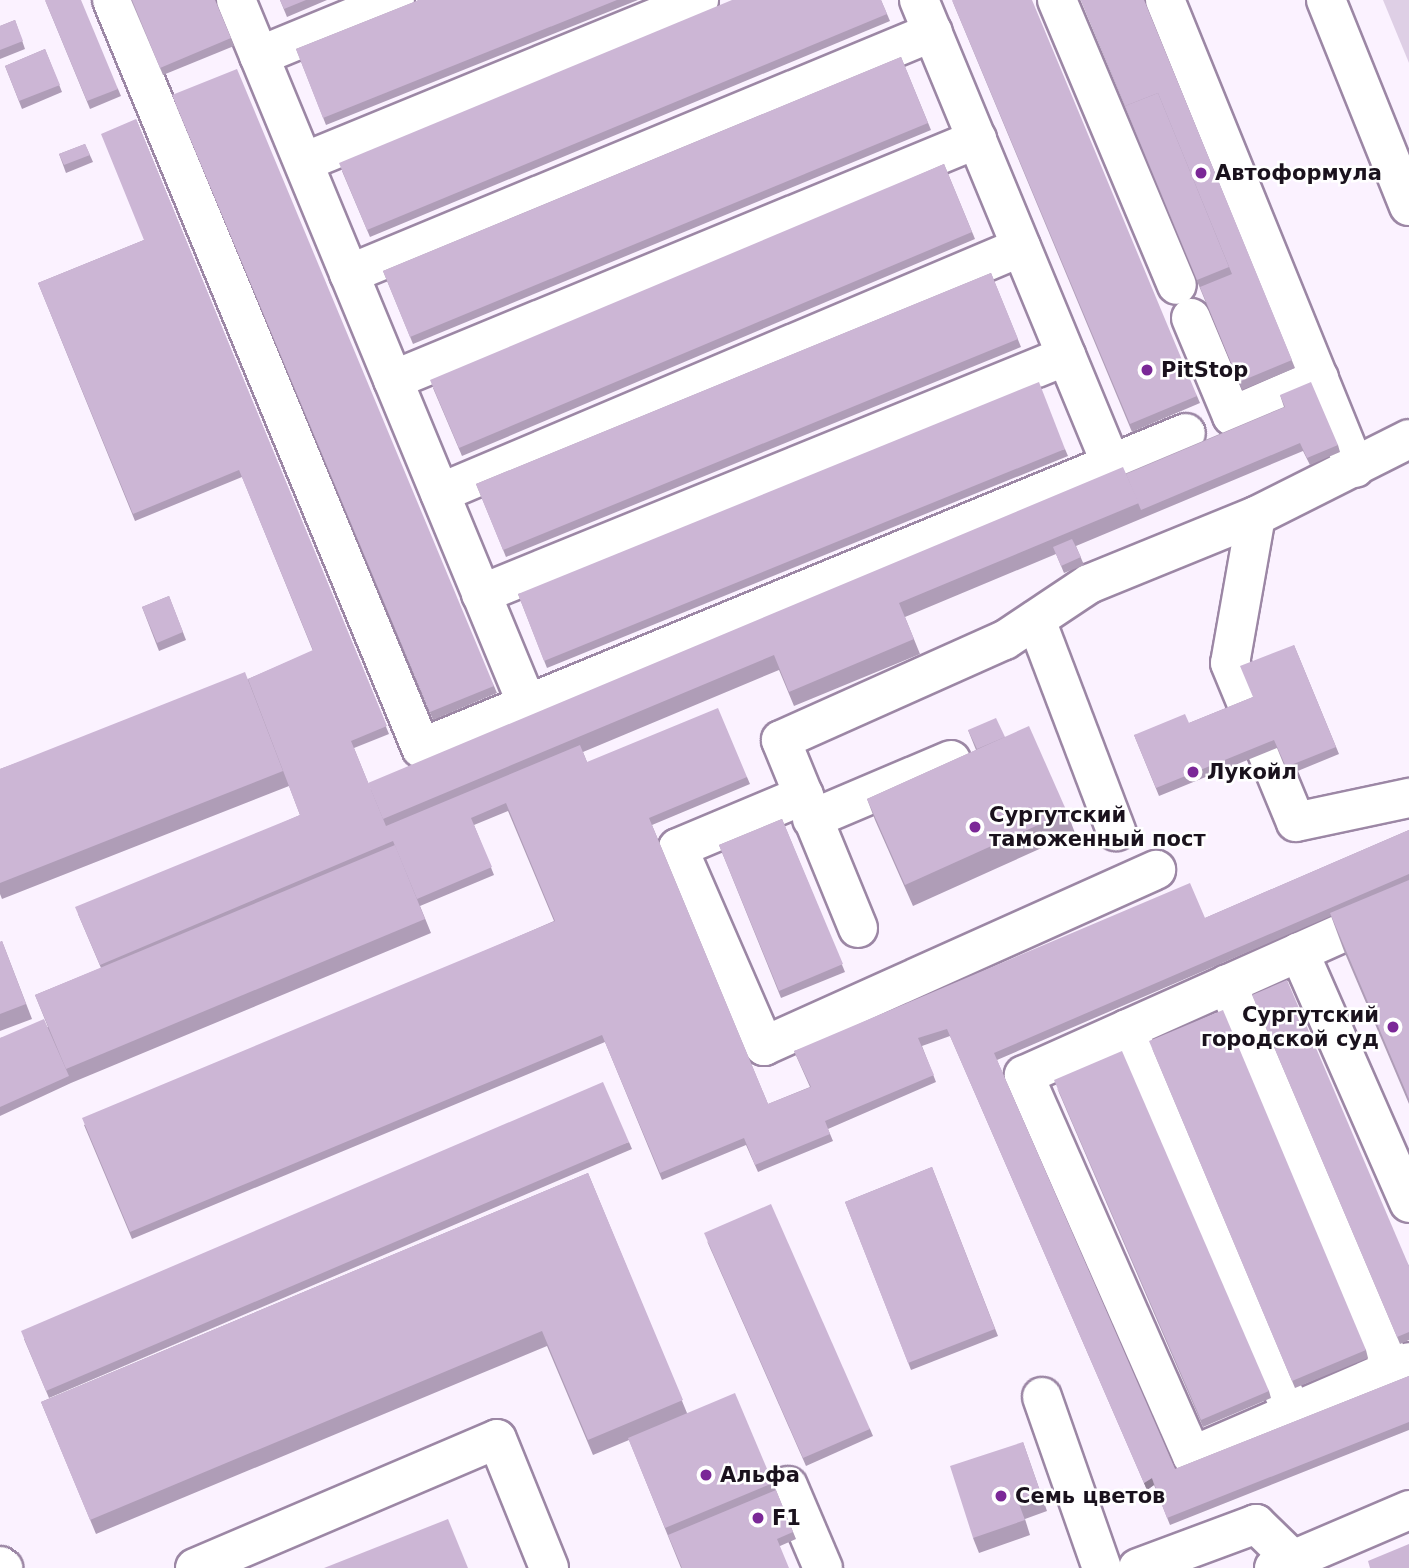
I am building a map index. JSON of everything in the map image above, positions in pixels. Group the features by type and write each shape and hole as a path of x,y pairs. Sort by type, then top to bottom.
{"main road":[{"path":"112,0 421,748 1186,433"},
{"path":"236,0 527,704"},
{"path":"259,56 395,0"},
{"path":"303,162 699,0"},
{"path":"1057,0 1232,416 1318,378"},
{"path":"1165,0 1355,468"},
{"path":"1326,0 1409,206"},
{"path":"349,274 926,16 1111,464"},
{"path":"393,380 976,139"},
{"path":"440,493 1021,247"},
{"path":"481,593 1066,356"},
{"path":"858,928 781,740 1005,640 1088,584 1256,516 1409,439"},
{"path":"1256,516 1230,663 1296,821 1409,798"},
{"path":"1035,620 1116,831"},
{"path":"951,760 678,848 764,1046 1156,870"},
{"path":"1227,984 1401,1366 1192,1456 1024,1075 1227,984 1409,903"},
{"path":"1299,952 1409,1203"},
{"path":"1127,1029 1292,1413"},
{"path":"1042,1397 1102,1568"},
{"path":"195,1568 498,1439 550,1568"},
{"path":"789,1486 823,1568"},
{"path":"1138,1568 1256,1524 1283,1564 1409,1510"}],"shaded area":[{"path":"1383,0 1409,0 1409,63"}],"building":[{"path":"45,0 81,0 118,89 87,101"},
{"path":"132,0 215,0 231,38 160,68"},
{"path":"280,0 306,0 284,9"},
{"path":"419,0 617,0 323,118 296,49"},
{"path":"732,0 881,0 887,14 367,230 339,163"},
{"path":"952,0 1032,0 1197,396 1130,424"},
{"path":"1081,0 1144,0 1292,360 1239,382 1200,287 1232,274 1158,93 1125,106"},
{"path":"15,20 23,41 0,50 0,26"},
{"path":"45,49 60,85 19,101 5,66"},
{"path":"901,57 928,123 410,337 383,271"},
{"path":"237,69 494,686 430,712 172,95"},
{"path":"1158,93 1229,267 1197,280 1125,106"},
{"path":"136,119 387,726 351,741 386,826 580,745 587,762 718,708 747,777 649,818 768,1104 811,1087 794,1051 1190,883 1205,918 1409,830 1409,874 994,1053 1175,1469 1409,1376 1409,1422 1167,1518 1152,1478 1144,1483 947,1029 918,1038 934,1075 825,1121 830,1134 755,1165 744,1138 660,1173 602,1035 130,1232 82,1118 555,921 506,803 471,818 492,867 417,899 393,841 100,965 75,907 300,815 248,679 313,650 239,470 133,514 38,283 144,240 101,134"},
{"path":"85,144 90,155 64,165 59,154"},
{"path":"944,164 972,232 459,448 430,380"},
{"path":"991,273 1018,339 503,550 476,484"},
{"path":"1039,382 1065,449 544,661 518,594"},
{"path":"1311,382 1338,445 1307,458 1300,443 1141,510 1126,474 1285,407 1280,395"},
{"path":"1123,467 1139,503 899,603 914,639 789,692 774,655 383,819 368,783"},
{"path":"1072,539 1081,557 1061,566 1053,547"},
{"path":"169,596 183,632 157,643 142,607"},
{"path":"1294,645 1336,747 1286,767 1274,740 1156,788 1134,735 1185,714 1189,723 1253,697 1240,666"},
{"path":"245,672 283,771 0,883 0,769"},
{"path":"996,718 1005,737 977,749 968,730"},
{"name":"Сургутский таможенный пост","path":"1029,726 1067,812 905,885 867,799"},
{"path":"782,819 843,964 779,991 719,845"},
{"path":"395,845 425,919 66,1069 35,995"},
{"name":"Сургутский городской суд","path":"1409,880 1409,1099 1330,913"},
{"path":"2,941 26,1004 0,1014 0,942"},
{"path":"1287,980 1409,1266 1409,1332 1397,1337 1252,995"},
{"path":"1223,1010 1366,1350 1292,1381 1149,1041"},
{"path":"44,1019 69,1076 0,1107 0,1038"},
{"path":"1122,1051 1269,1391 1201,1420 1054,1080"},
{"path":"603,1082 629,1142 46,1391 21,1331"},
{"path":"932,1167 995,1329 908,1363 845,1202"},
{"path":"588,1173 683,1400 588,1440 542,1331 90,1520 41,1402"},
{"path":"771,1204 870,1429 803,1458 704,1233"},
{"name":"Альфа","path":"735,1393 773,1483 665,1528 628,1438"},
{"name":"Семь цветов","path":"1023,1442 1042,1497 1019,1504 1025,1520 973,1538 950,1466"},
{"name":"F1","path":"776,1490 793,1532 777,1539 789,1568 682,1568 668,1535"},
{"path":"448,1519 468,1568 324,1568"},
{"path":"1409,1544 1409,1568 1370,1568 1368,1561"}],"place":[{"name":"Автоформула","path":"1201,173"},
{"name":"PitStop","path":"1147,370"},
{"name":"Лукойл","path":"1193,772"},
{"name":"Сургутский таможенный пост","path":"975,827"},
{"name":"Сургутский городской суд","path":"1393,1027"},
{"name":"Альфа","path":"706,1475"},
{"name":"Семь цветов","path":"1001,1496"},
{"name":"F1","path":"758,1518"}]}
